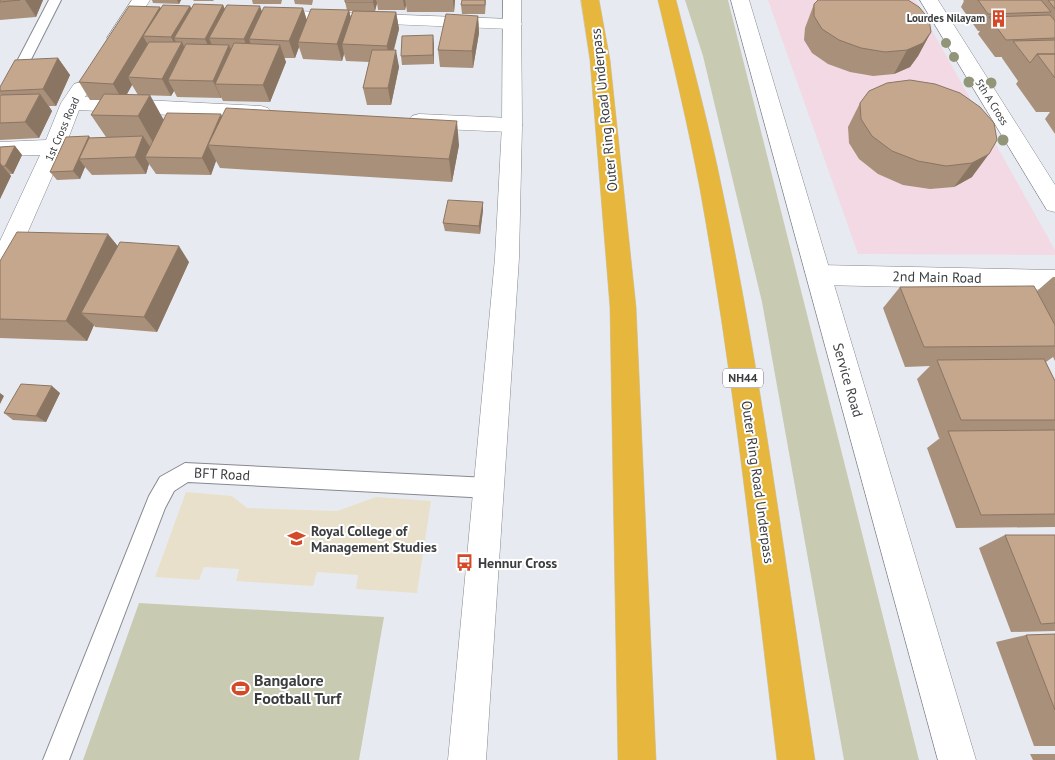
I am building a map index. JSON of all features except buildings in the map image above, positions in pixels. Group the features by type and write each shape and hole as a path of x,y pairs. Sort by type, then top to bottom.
{"highway":[{"name":"Outer Ring Road Underpass","path":"590,0 600,60 623,306 637,760"},
{"name":"Outer Ring Road Underpass","path":"666,0 684,64 734,308 796,760"}],"street":[{"name":"Service Road","path":"740,0 957,760"},
{"name":"5th A Cross","path":"929,0 1055,204"},
{"name":"1st Cross Road","path":"0,268 21,243 71,103 97,65 144,7"},
{"path":"254,14 512,12 512,125 507,258 467,760"},
{"path":"71,103 277,114"},
{"path":"404,120 512,125"},
{"path":"0,149 54,147"},
{"name":"2nd Main Road","path":"818,275 1055,280"}],"lane":[{"path":"0,107 55,0"},
{"name":"BFT Road","path":"56,760 156,503 168,484 185,472 489,488"}],"shaded area":[{"path":"768,0 915,0 1055,250 1055,255 858,254"},
{"name":"Royal College of Management Studies","path":"186,492 232,496 247,508 337,511 376,497 431,501 417,593 356,589 358,575 317,572 313,586 236,581 239,569 204,567 199,580 155,577"}],"green space":[{"path":"685,0 728,0 919,760 844,760 762,302 703,56"},
{"name":"Bangalore Football Turf","path":"139,603 384,617 359,760 83,760"}],"place":[{"name":"Lourdes Nilayam","path":"999,18"},
{"name":"Royal College of Management Studies","path":"297,539"},
{"name":"Hennur Cross","path":"464,563"},
{"name":"Bangalore Football Turf","path":"240,689"}]}
